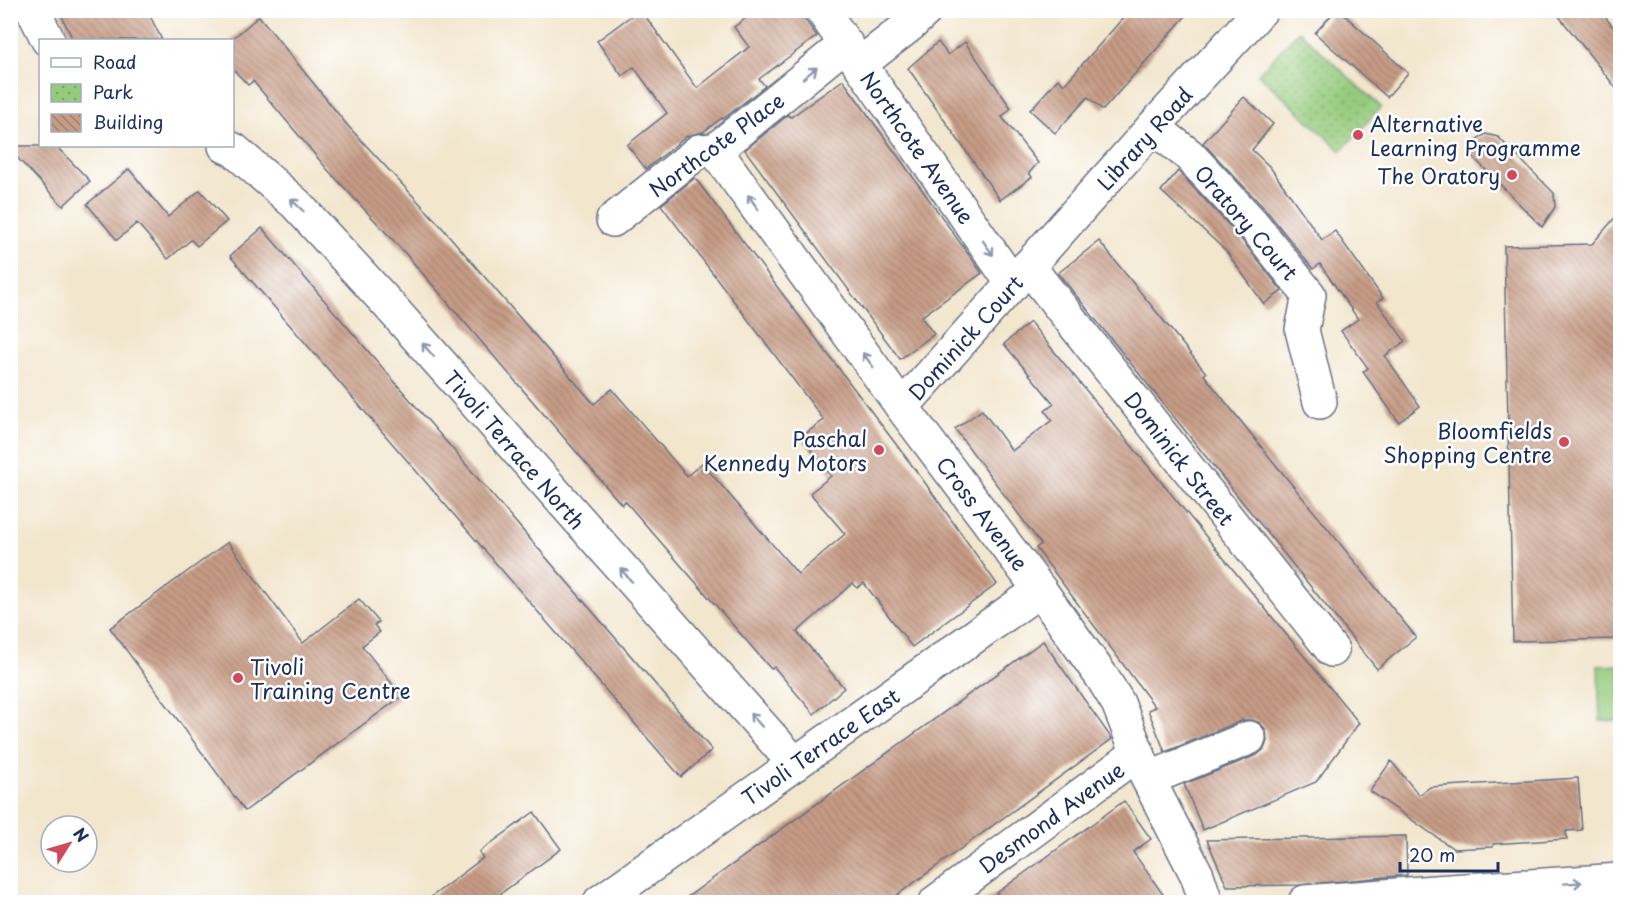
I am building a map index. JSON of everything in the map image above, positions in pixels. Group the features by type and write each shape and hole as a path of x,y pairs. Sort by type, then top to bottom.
{"street":[{"path":"33,10 48,39"},
{"name":"Northcote Avenue","path":"822,10 1021,275"},
{"name":"Northcote Place","path":"613,220 699,151 715,150 853,54 926,10"},
{"name":"Library Road","path":"1021,275 1261,10"},
{"name":"Oratory Court","path":"1153,127 1189,155 1252,223 1309,295 1302,330 1320,402"},
{"name":"Tivoli Terrace North","path":"227,147 234,150 296,204 387,303 795,764"},
{"name":"Cross Avenue","path":"715,150 902,407 1040,590 1113,694 1143,766 1197,875 1206,903"},
{"name":"Dominick Court","path":"902,407 1021,275"},
{"name":"Dominick Street","path":"1021,275 1332,650"},
{"name":"Tivoli Terrace East","path":"600,903 1040,590"},
{"name":"Desmond Avenue","path":"936,903 1143,766 1249,738"},
{"path":"1305,903 1620,880"}],"green space":[{"path":"1299,31 1381,107 1341,151 1258,74"},
{"path":"1620,665 1620,720 1600,721 1598,666"}],"building":[{"path":"59,10 147,10 162,39 73,39"},
{"path":"639,10 697,88 749,47 734,27 757,10 798,10 817,36 759,79 765,86 723,119 703,132 687,136 646,169 627,145 667,113 634,67 622,76 597,41"},
{"path":"1130,10 1191,10 1103,110 1088,97 1055,133 1030,110 1058,79 1064,85"},
{"path":"1336,10 1339,10 1408,73 1387,97 1315,33"},
{"path":"1554,10 1600,10 1620,36 1620,93"},
{"path":"259,16 348,126 439,224 594,404 612,389 687,476 702,463 798,574 845,534 810,493 831,476 801,437 824,420 661,205 695,178 923,480 997,584 912,647 864,583 857,588 853,583 797,632 844,688 814,714 774,667 771,669 625,501 622,505 405,253 327,169 253,81 248,85 234,70 234,39 232,39"},
{"path":"938,42 948,55 965,42 1011,108 1002,117 1038,163 1029,173 1032,177 1000,200 908,68"},
{"path":"843,80 982,273 921,317 934,334 900,359 745,150 788,115 791,117"},
{"path":"1244,97 1273,124 1252,150 1270,167 1322,240 1335,231 1383,298 1377,302 1405,341 1385,356 1420,406 1399,422 1363,372 1368,368 1341,331 1358,319 1320,264 1313,269 1266,210 1203,143"},
{"name":"The Oratory","path":"1486,134 1498,137 1554,193 1555,207 1542,227 1472,156 1471,150 1475,140"},
{"path":"10,146 57,147 90,181 63,206 10,150"},
{"path":"129,169 168,217 200,190 227,221 197,246 191,240 168,259 137,223 117,240 87,204"},
{"path":"1178,171 1238,235 1282,291 1264,304 1226,251 1161,191"},
{"name":"Bloomfields Shopping Centre","path":"1620,212 1620,639 1513,641 1504,246 1592,244"},
{"path":"262,228 712,750 681,777 230,256"},
{"path":"1099,241 1206,373 1204,375 1267,454 1416,637 1377,669 1058,273"},
{"path":"1030,322 1359,723 1316,782 1203,830 1184,784 1257,755 1264,749 1267,741 1266,730 1260,723 1243,720 1165,752 1148,710 1155,707 1036,548 1041,544 955,429 982,410 1012,451 1052,420 1045,411 1054,404 1004,344"},
{"name":"Tivoli Training Centre","path":"228,542 303,643 359,599 379,622 374,625 380,632 362,646 402,696 245,811 110,628"},
{"path":"1043,641 1112,739 886,903 679,903"},
{"path":"1391,761 1419,795 1430,787 1578,778 1582,830 1566,831 1567,839 1454,849 1370,791"},
{"path":"1124,801 1151,839 1133,852 1169,903 983,903"},
{"path":"534,812 561,849 488,903 423,903 483,858 479,852"},
{"path":"1406,836 1407,875 1300,885 1227,886 1207,840"}],"place":[{"name":"Alternative Learning Programme","path":"1358,135"},
{"name":"The Oratory","path":"1512,175"},
{"name":"Bloomfields Shopping Centre","path":"1564,442"},
{"name":"Paschal Kennedy Motors","path":"879,450"},
{"name":"Tivoli Training Centre","path":"238,678"}]}
